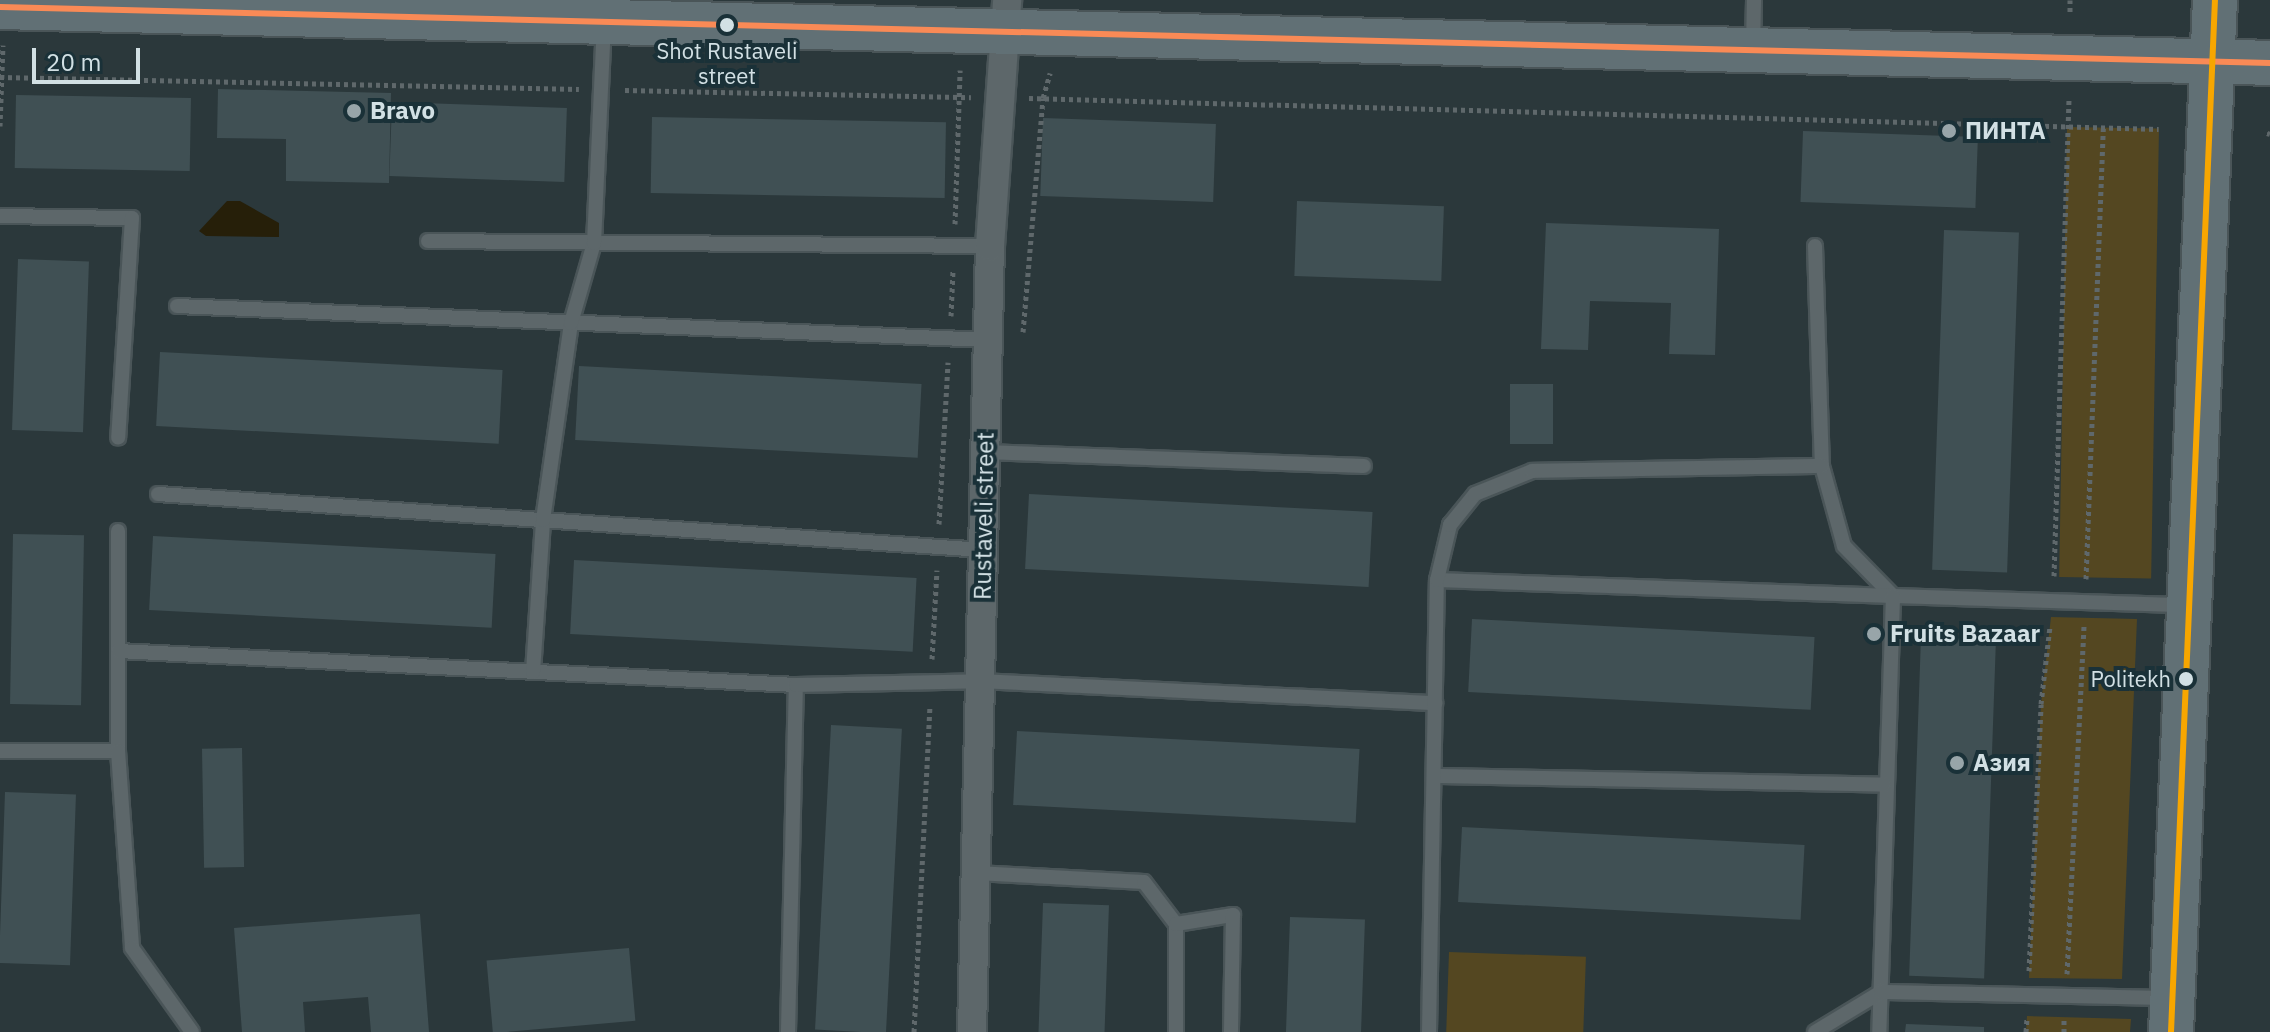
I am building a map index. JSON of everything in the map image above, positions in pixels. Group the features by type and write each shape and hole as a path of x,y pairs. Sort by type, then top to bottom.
{"main road":[{"path":"2172,1015 2215,0"},
{"path":"2,7 604,20 723,18 962,28 1006,16 1753,49 2270,63"}],"street":[{"name":"Rustaveli street","path":"972,1032 990,246 1006,16"}],"lane":[{"path":"1753,49 1754,0"},
{"path":"533,672 543,520 571,323 594,243 604,20"},
{"path":"0,216 132,218 118,438"},
{"path":"428,241 990,246"},
{"path":"1815,246 1822,466 1844,546 1893,596 1884,785 1879,1032"},
{"path":"177,306 988,340"},
{"path":"985,452 1364,466"},
{"path":"1429,1032 1437,580 1450,525 1475,494 1532,471 1822,466"},
{"path":"158,494 983,550"},
{"path":"118,531 118,751 132,948 192,1032"},
{"path":"1437,580 2189,606"},
{"path":"118,651 796,685 980,681 1435,703"},
{"path":"788,1032 796,685"},
{"path":"0,751 118,751"},
{"path":"1434,776 1884,785"},
{"path":"976,873 1144,882 1176,924 1176,1032"},
{"path":"1176,924 1233,915 1231,1032"},
{"path":"1815,1032 1881,992 2028,994 2172,1015"}],"path":[{"path":"2070,0 2070,12"},
{"path":"0,126 2,7"},
{"path":"914,1032 955,246 962,28"},
{"path":"2026,1032 2041,704 2053,601 2069,93"},
{"path":"2067,127 2159,129"}],"shaded area":[{"path":"2067,127 2159,129 2151,579 2059,577"},
{"path":"227,201 240,201 279,223 279,237 206,236 199,231"},
{"path":"2051,617 2137,619 2122,979 2029,978 2041,704"},
{"path":"1449,952 1586,957 1583,1032 1446,1032"},
{"path":"2027,1016 2131,1019 2130,1032 2026,1032"}],"building":[{"path":"218,89 391,93 389,183 286,181 286,139 217,138"},
{"path":"16,95 191,98 190,171 15,168"},
{"path":"392,102 567,108 564,182 389,176"},
{"path":"652,117 946,122 945,198 651,193"},
{"path":"1043,118 1216,124 1213,202 1040,196"},
{"path":"1803,131 1978,137 1975,208 1801,202"},
{"path":"1297,201 1444,206 1441,281 1294,276"},
{"path":"1546,223 1719,229 1715,355 1669,354 1671,303 1590,301 1588,350 1541,349"},
{"path":"1944,230 2019,233 2007,572 1932,570"},
{"path":"18,259 89,261 83,432 12,430"},
{"path":"160,352 503,370 499,444 156,426"},
{"path":"579,366 922,384 918,458 575,440"},
{"path":"1510,384 1553,384 1553,444 1510,444"},
{"path":"1029,494 1373,512 1369,587 1025,569"},
{"path":"13,534 84,535 81,705 10,704"},
{"path":"153,536 496,554 492,628 149,610"},
{"path":"574,560 917,578 913,652 570,634"},
{"path":"1472,619 1815,637 1811,710 1468,692"},
{"path":"1921,637 1996,640 1984,978 1909,976"},
{"path":"831,725 902,729 886,1032 815,1030"},
{"path":"1017,731 1360,749 1356,823 1013,805"},
{"path":"242,748 244,867 204,868 202,749"},
{"path":"5,792 76,794 70,965 0,963"},
{"path":"1462,827 1805,845 1801,920 1458,902"},
{"path":"1043,903 1109,905 1105,1032 1038,1032"},
{"path":"420,914 429,1032 371,1032 368,997 303,1002 305,1032 242,1032 234,928"},
{"path":"1290,917 1365,920 1361,1032 1286,1032"},
{"path":"629,948 635,1021 493,1032 487,960"},
{"path":"1906,1024 1984,1027 1984,1032 1905,1032"}],"transit line":[{"path":"2171,1032 2215,0"},
{"path":"0,7 2270,63"}],"place":[{"name":"Shot Rustaveli street","path":"727,25"},
{"name":"Bravo","path":"354,111"},
{"name":"ПИНТА","path":"1949,131"},
{"name":"Fruits Bazaar","path":"1874,634"},
{"name":"Politekh","path":"2186,679"},
{"name":"Азия","path":"1957,763"}]}
